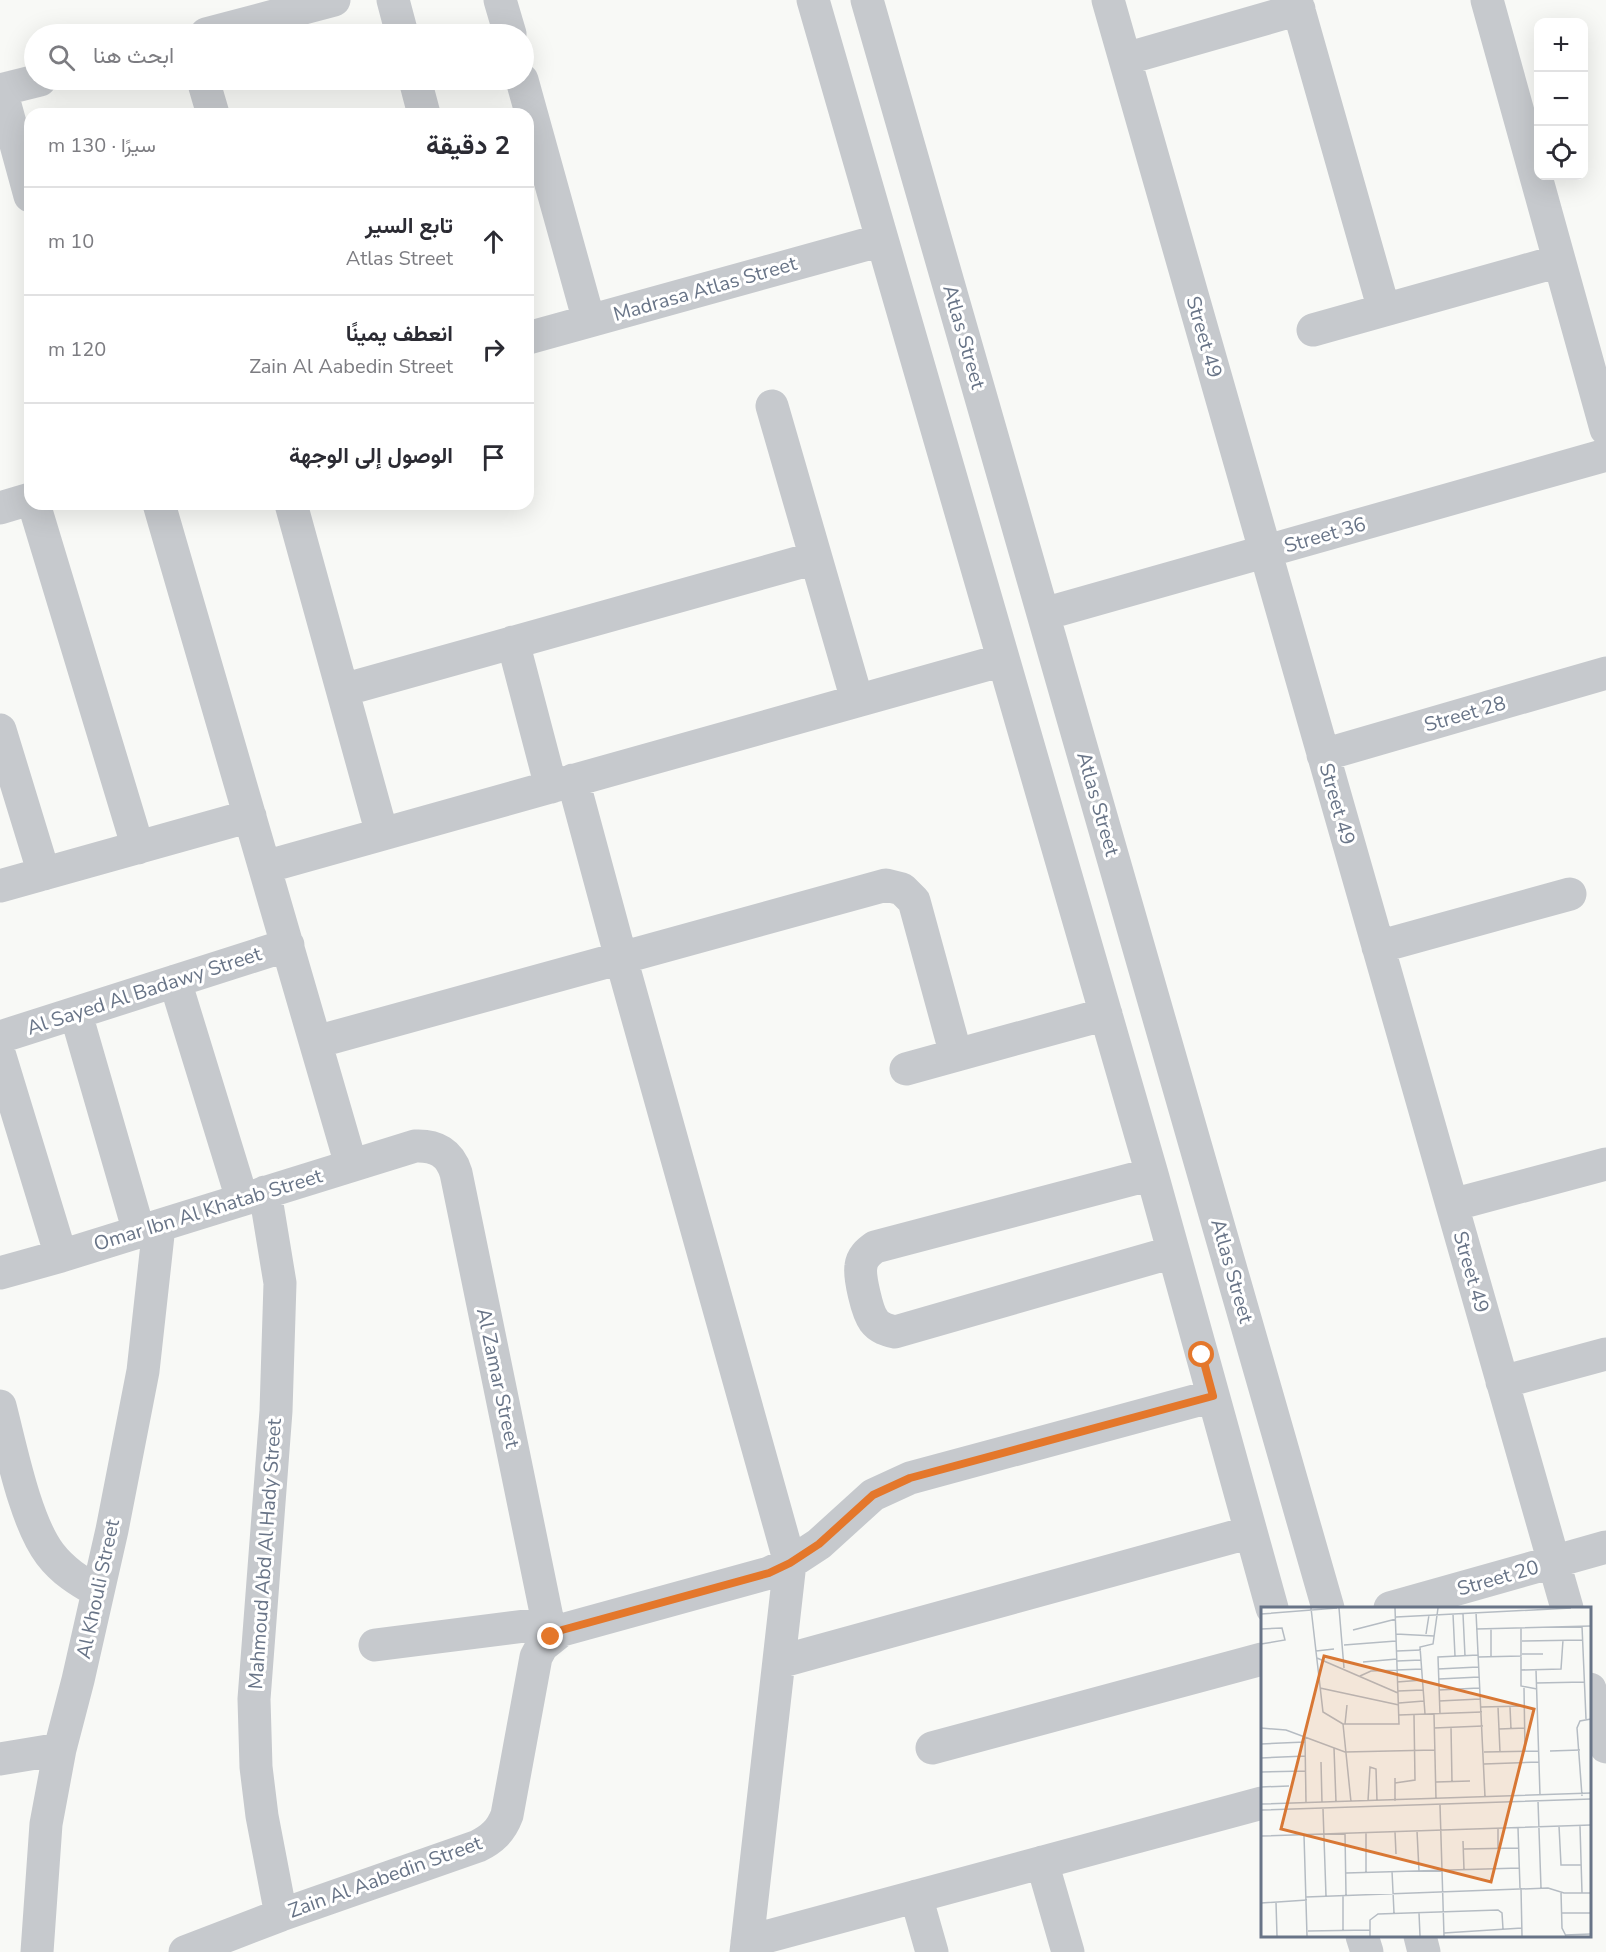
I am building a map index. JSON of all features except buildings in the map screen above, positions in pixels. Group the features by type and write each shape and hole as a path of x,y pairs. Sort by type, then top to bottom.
{"street":[{"path":"244,24 334,0"},
{"path":"393,0 399,24"},
{"path":"500,0 507,24"},
{"path":"813,0 1152,1174 1272,1607"},
{"name":"Atlas Street","path":"867,0 1328,1607"},
{"name":"Street 49","path":"1108,0 1567,1607"},
{"path":"1487,0 1606,429"},
{"path":"1125,59 1298,5 1384,310"},
{"path":"24,84 1,90 24,174"},
{"path":"206,90 211,108"},
{"path":"418,90 422,108"},
{"path":"525,90 530,108"},
{"path":"534,123 589,321"},
{"name":"Madrasa Atlas Street","path":"534,336 882,240"},
{"path":"1313,330 1559,261"},
{"path":"772,406 857,700"},
{"name":"Street 36","path":"1044,614 1606,455"},
{"path":"0,508 24,501"},
{"path":"35,510 138,848"},
{"path":"161,510 351,1165"},
{"path":"293,510 382,834"},
{"path":"342,690 816,558"},
{"path":"513,642 621,958 790,1563 746,1947 797,1940 915,1896 1261,1804"},
{"path":"265,867 1003,660"},
{"name":"Street 28","path":"1323,755 1606,673"},
{"path":"0,730 44,874"},
{"path":"0,886 250,816"},
{"path":"316,1042 885,885 902,889 914,901 956,1055"},
{"path":"1378,947 1570,894"},
{"name":"Al Sayed Al Badawy Street","path":"0,1036 76,1014 288,945"},
{"name":"Mahmoud Abd Al Hady Street","path":"175,981 253,1196 280,1283 276,1411 254,1699 256,1767 262,1816 281,1915"},
{"path":"76,1014 149,1229"},
{"path":"906,1068 1106,1014"},
{"path":"0,1056 61,1256"},
{"name":"Omar Ibn Al Khatab Street","path":"0,1273 416,1146"},
{"name":"Al Zamar Street","path":"416,1146 437,1148 446,1154 453,1163 456,1173 550,1630"},
{"path":"1452,1205 1606,1164"},
{"path":"1152,1174 875,1247 866,1254 861,1263 860,1274 869,1310 874,1321 884,1329 895,1332 1173,1252"},
{"name":"Al Khouli Street","path":"36,1952 46,1824 60,1749 112,1530 143,1371 149,1229"},
{"path":"1502,1382 1606,1354"},
{"path":"375,1645 562,1630 745,1581 790,1563 819,1544 873,1495 910,1478 1213,1396"},
{"path":"0,1406 28,1509 40,1537 62,1567 73,1577 97,1591"},
{"path":"779,1662 1251,1532"},
{"name":"Street 20","path":"1394,1607 1606,1547"},
{"name":"Zain Al Aabedin Street","path":"185,1952 281,1915 478,1846 496,1834 507,1815 536,1657 550,1630"},
{"path":"932,1748 1261,1660"},
{"path":"1591,1692 1606,1744"},
{"path":"0,1759 60,1749"},
{"path":"1042,1862 1068,1952"},
{"path":"915,1896 932,1952"},
{"path":"1363,1937 1367,1952"},
{"path":"1420,1937 1424,1952"}],"route":[{"path":"551,1637 562,1630 769,1573 790,1563 819,1544 873,1495 910,1478 1213,1396 1202,1355"}]}
